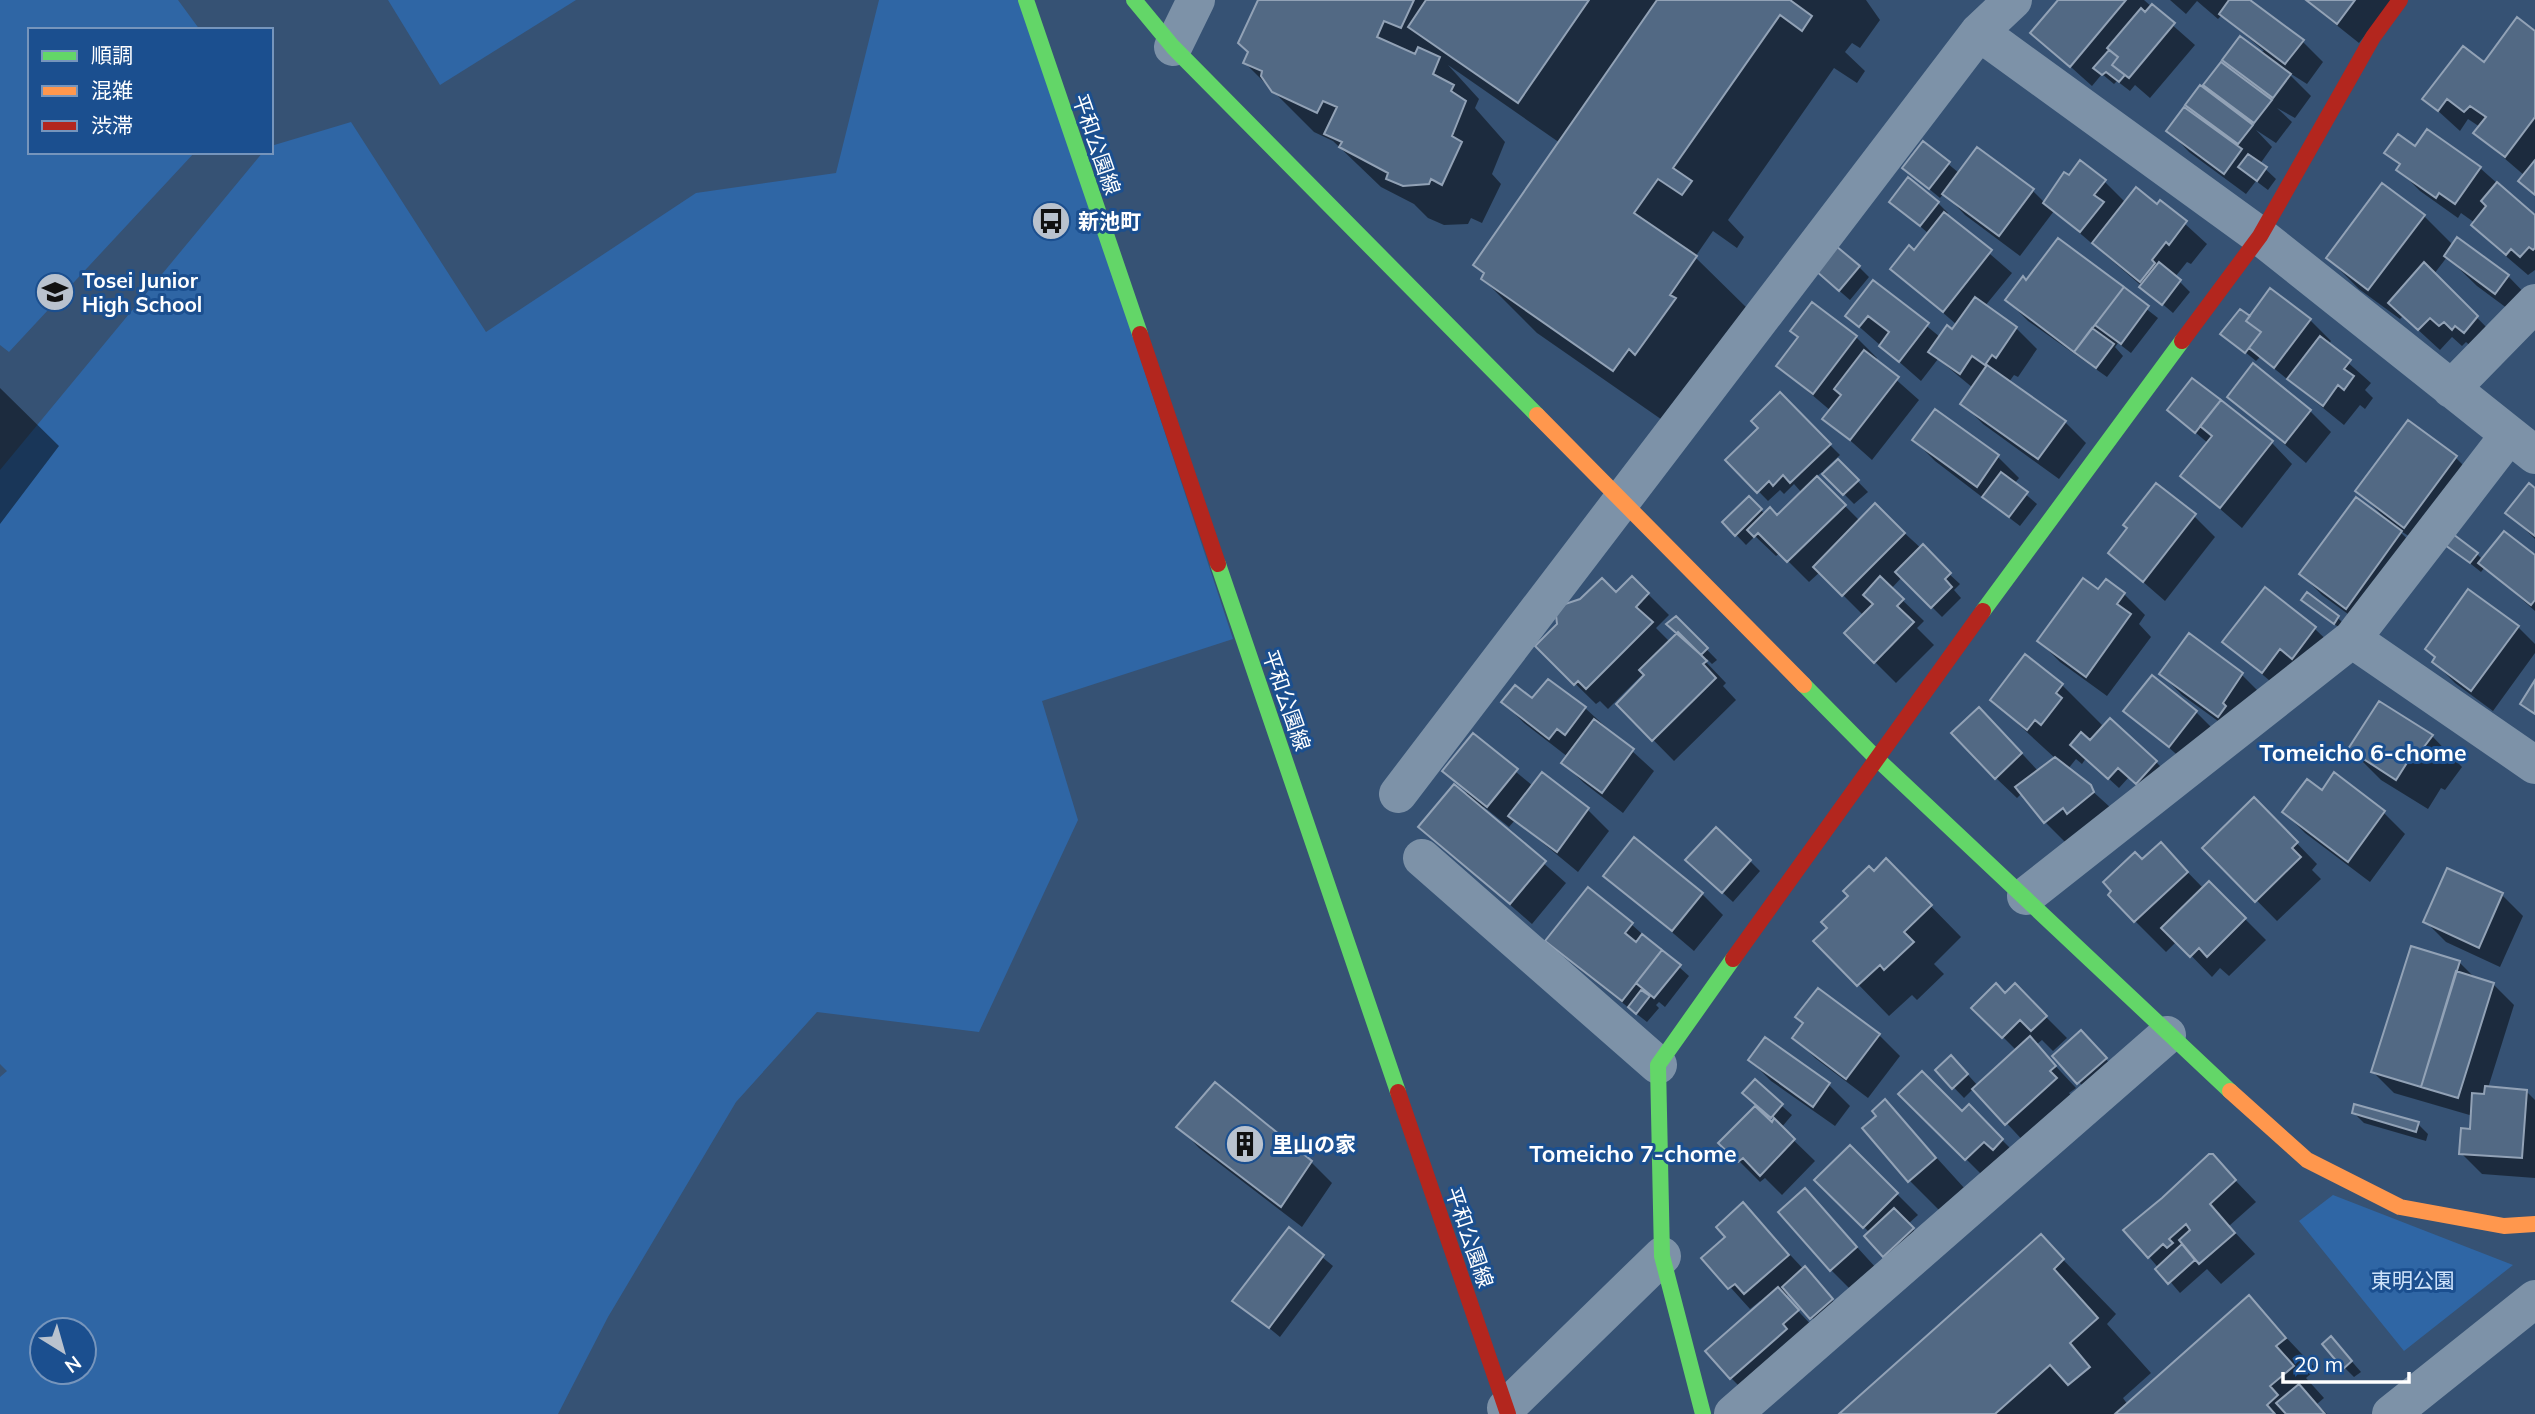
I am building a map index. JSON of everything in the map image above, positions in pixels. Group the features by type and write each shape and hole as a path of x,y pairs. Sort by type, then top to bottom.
{"street":[{"name":"平和公園線","path":"1026,0 1507,1411"},
{"path":"1134,0 1172,47 1623,499 1875,757 2026,896 2167,1035 2306,1160 2400,1207 2504,1226 2535,1224"},
{"path":"1172,47 1196,0"},
{"path":"1398,794 1979,32 2013,0"},
{"path":"1703,1414 1662,1256 1658,1065 1875,757 2259,236 2373,37 2400,0"},
{"path":"1979,32 2259,236 2522,445 2352,639 2026,896"},
{"path":"2451,389 2535,303"},
{"path":"2352,639 2535,765"},
{"path":"1422,858 1658,1065"},
{"path":"1733,1414 2167,1035"},
{"path":"1507,1411 1662,1256"},
{"path":"2391,1414 2535,1299"}],"green space":[{"name":"Tosei Junior High School","path":"0,0 178,0 199,28 28,28 28,154 193,154 9,352 0,345"},
{"path":"388,0 576,0 440,85"},
{"path":"879,0 1022,0 1233,639 1042,701 1078,820 979,1032 817,1012 736,1102 608,1317 558,1414 0,1414 0,1077 7,1071 0,1064 0,470 261,154 273,154 273,145 351,122 486,332 696,193 836,173"},
{"name":"東明公園","path":"2333,1195 2513,1265 2404,1351 2299,1221"}],"building":[{"path":"1258,0 1414,0 1401,28 1384,21 1377,37 1415,54 1418,47 1440,57 1433,74 1454,85 1451,91 1466,101 1452,136 1462,142 1442,185 1431,179 1429,184 1403,186 1386,179 1388,173 1339,147 1342,142 1324,134 1337,107 1323,101 1317,113 1272,92 1261,76 1262,71 1243,63 1248,52 1238,43"},
{"path":"1426,0 1589,0 1518,103 1408,27"},
{"path":"1657,0 1790,0 1812,16 1802,31 1780,15 1673,168 1692,181 1682,195 1658,179 1634,213 1697,256 1670,295 1676,298 1635,355 1629,349 1613,371 1481,279 1484,273 1473,265"},
{"path":"2058,0 2126,0 2070,67 2030,33"},
{"path":"2229,0 2250,0 2304,40 2285,64 2219,14"},
{"path":"2306,0 2355,0 2337,24"},
{"path":"2152,4 2175,23 2129,78 2112,65 2118,57 2107,48 2141,8 2145,12"},
{"path":"2517,17 2535,31 2535,117 2505,157 2473,133 2486,117 2470,106 2464,112 2447,99 2438,111 2422,99 2463,46 2484,62"},
{"path":"2240,36 2291,74 2273,98 2222,60"},
{"path":"2109,50 2118,57 2112,65 2125,75 2119,82 2106,72 2102,75 2093,68"},
{"path":"2221,62 2272,100 2254,123 2203,85"},
{"path":"2200,85 2253,125 2238,144 2185,105"},
{"path":"2184,107 2242,149 2224,174 2166,131"},
{"path":"2427,129 2481,167 2455,204 2439,193 2436,198 2396,170 2400,164 2384,153 2398,134 2415,146"},
{"path":"1923,141 1950,162 1929,189 1902,168"},
{"path":"1977,147 2034,189 1999,236 1942,194"},
{"path":"2248,154 2267,167 2257,181 2238,167"},
{"path":"2080,160 2106,180 2094,195 2104,202 2080,232 2043,203 2064,172 2069,175"},
{"path":"2535,160 2535,195 2518,181"},
{"path":"1908,177 1939,202 1920,226 1889,202"},
{"path":"2497,182 2535,215 2535,248 2533,250 2529,247 2520,257 2511,249 2506,255 2471,225 2486,206 2481,201"},
{"path":"2382,183 2425,215 2368,290 2326,258"},
{"path":"2136,187 2157,204 2160,200 2187,221 2169,245 2166,242 2152,260 2155,263 2140,282 2092,243"},
{"path":"1944,212 1992,250 1943,312 1890,269 1909,245 1914,250"},
{"path":"2457,237 2509,275 2495,294 2444,256"},
{"path":"2058,238 2124,287 2074,352 2005,300 2023,276 2026,280"},
{"path":"1836,246 1860,266 1839,291 1816,271"},
{"path":"2159,262 2181,280 2162,305 2139,287"},
{"path":"2424,262 2478,316 2464,333 2455,326 2452,330 2444,322 2439,326 2430,318 2418,330 2388,303"},
{"path":"1873,280 1929,323 1899,362 1879,346 1889,332 1868,316 1859,327 1845,316"},
{"path":"2124,287 2149,306 2121,344 2095,325"},
{"path":"2270,288 2311,319 2274,368 2249,348 2261,332 2246,321"},
{"path":"1975,297 2017,327 1996,358 1992,355 1985,365 1972,356 1960,374 1928,352 1947,325 1952,329"},
{"path":"1812,302 1857,336 1813,394 1776,366 1798,337 1790,331"},
{"path":"2240,309 2250,316 2246,321 2261,332 2245,353 2220,334"},
{"path":"2092,328 2114,344 2096,368 2074,352"},
{"path":"2320,336 2351,360 2344,369 2354,376 2344,390 2338,385 2323,406 2287,379"},
{"path":"1864,350 1899,377 1850,440 1822,419 1841,395 1834,389"},
{"path":"2253,363 2311,410 2285,443 2227,397"},
{"path":"1987,365 2066,421 2038,459 1960,404"},
{"path":"2192,378 2221,400 2195,433 2167,410"},
{"path":"1780,392 1831,444 1790,483 1783,475 1773,486 1769,481 1757,493 1725,460 1758,428 1751,421"},
{"path":"2221,400 2273,441 2220,508 2180,476 2212,436 2200,426"},
{"path":"1935,409 1999,455 1977,487 1912,440"},
{"path":"2408,420 2457,456 2404,528 2355,491"},
{"path":"1838,459 1859,480 1843,495 1822,474"},
{"path":"2001,472 2028,492 2009,517 1982,497"},
{"path":"1817,476 1846,505 1787,562 1758,533 1754,537 1747,530 1770,507 1777,515"},
{"path":"2156,483 2196,514 2143,582 2108,553 2127,528 2123,525"},
{"path":"2529,483 2535,488 2535,536 2505,513"},
{"path":"1749,496 1762,509 1735,536 1722,522"},
{"path":"2356,497 2402,531 2346,609 2299,574"},
{"path":"1875,503 1905,533 1842,596 1813,567"},
{"path":"2504,531 2535,555 2535,600 2531,605 2478,563"},
{"path":"2453,534 2478,553 2470,563 2445,545"},
{"path":"1923,544 1951,573 1945,579 1952,587 1931,608 1895,572"},
{"path":"1632,576 1649,593 1636,607 1653,622 1586,689 1578,681 1574,685 1535,646 1557,624 1556,615 1565,604 1580,599 1602,578 1616,592"},
{"path":"1880,576 1904,599 1897,606 1914,622 1874,663 1844,633 1873,604 1863,595"},
{"path":"2083,578 2098,589 2106,579 2125,593 2117,604 2131,614 2086,677 2037,641"},
{"path":"2265,587 2316,627 2292,659 2280,649 2262,673 2222,642"},
{"path":"2468,589 2519,626 2471,691 2432,662 2435,657 2425,649"},
{"path":"2307,592 2339,616 2334,624 2301,600"},
{"path":"1676,616 1708,648 1701,655 1666,624"},
{"path":"1678,632 1707,661 1703,664 1716,678 1652,741 1616,704 1644,675 1639,670"},
{"path":"2189,633 2243,673 2223,703 2226,706 2218,717 2159,674"},
{"path":"2025,654 2063,684 2056,693 2062,698 2041,725 2035,720 2027,730 1990,700"},
{"path":"2152,675 2197,711 2169,747 2123,711"},
{"path":"1548,679 1586,707 1565,735 1557,729 1549,739 1501,702 1515,685 1532,698"},
{"path":"2535,680 2535,714 2520,704"},
{"path":"2379,701 2433,735 2414,760 2410,758 2396,780 2348,749"},
{"path":"1979,707 2022,753 1995,779 1951,733"},
{"path":"2110,718 2157,761 2136,784 2118,768 2108,779 2070,745 2081,732 2090,740"},
{"path":"1594,719 1634,749 1602,793 1561,763"},
{"path":"1473,733 1518,769 1487,807 1442,771"},
{"path":"2055,757 2091,785 2094,792 2067,814 2063,808 2044,823 2015,787"},
{"path":"1542,772 1589,808 1557,852 1508,816"},
{"path":"2334,772 2385,811 2348,862 2282,812 2307,779 2322,790"},
{"path":"1454,784 1546,861 1510,904 1418,827"},
{"path":"2254,797 2298,842 2292,848 2301,857 2255,902 2202,848"},
{"path":"1716,827 1751,860 1722,893 1685,860"},
{"path":"1634,837 1703,893 1672,931 1603,876"},
{"path":"2161,842 2188,872 2134,922 2108,895 2111,891 2103,882 2135,852 2142,859"},
{"path":"1886,858 1932,905 1904,932 1914,942 1884,970 1880,965 1857,986 1813,941 1827,928 1821,922 1848,896 1843,891 1869,866 1874,871"},
{"path":"2447,868 2503,893 2479,948 2423,922"},
{"path":"2209,881 2246,918 2207,957 2199,948 2190,957 2161,928"},
{"path":"1588,887 1633,923 1625,933 1636,942 1642,934 1662,950 1622,1001 1545,941"},
{"path":"2411,946 2460,961 2421,1087 2371,1072"},
{"path":"1662,950 1681,965 1654,998 1636,983"},
{"path":"2456,971 2494,983 2458,1098 2421,1087"},
{"path":"1996,983 2005,993 2015,983 2047,1016 2031,1031 2020,1020 2002,1038 1971,1008"},
{"path":"1818,988 1880,1034 1846,1079 1792,1038 1803,1023 1795,1017"},
{"path":"1641,990 1650,996 1636,1014 1628,1007"},
{"path":"2081,1030 2107,1058 2077,1084 2052,1056"},
{"path":"2030,1036 2056,1066 2050,1071 2057,1078 2005,1125 1972,1089"},
{"path":"1765,1037 1830,1083 1813,1107 1748,1060"},
{"path":"1951,1055 1968,1074 1952,1089 1935,1070"},
{"path":"1922,1071 1962,1111 1969,1104 2003,1139 1993,1150 1984,1142 1965,1160 1898,1094"},
{"path":"1755,1079 1783,1104 1771,1118 1742,1093"},
{"name":"里山の家","path":"1215,1082 1312,1161 1281,1207 1176,1127"},
{"path":"2485,1086 2527,1090 2522,1158 2459,1154 2461,1128 2470,1129 2472,1093 2484,1094"},
{"path":"1885,1099 1936,1158 1908,1182 1862,1128 1876,1116 1872,1111"},
{"path":"2354,1104 2419,1122 2416,1132 2352,1113"},
{"path":"1755,1106 1772,1122 1774,1118 1795,1139 1760,1176 1743,1158 1738,1162 1718,1143"},
{"path":"1850,1145 1898,1193 1863,1228 1814,1180"},
{"path":"2209,1154 2213,1154 2236,1180 2210,1204 2235,1233 2199,1264 2179,1240 2190,1230 2186,1224 2169,1239 2173,1243 2167,1248 2163,1244 2148,1258 2123,1230"},
{"path":"1805,1188 1857,1247 1830,1271 1778,1212"},
{"path":"1743,1202 1789,1255 1744,1294 1735,1284 1728,1289 1701,1258 1725,1237 1716,1227"},
{"path":"1894,1208 1914,1228 1883,1257 1864,1236"},
{"path":"1289,1227 1324,1255 1269,1328 1232,1301"},
{"path":"2041,1234 2064,1259 2054,1269 2098,1318 2070,1343 2090,1367 2068,1385 2050,1365 1995,1414 1839,1414"},
{"path":"2182,1244 2195,1260 2168,1284 2155,1269"},
{"path":"1805,1266 1833,1299 1810,1319 1782,1287"},
{"path":"1778,1287 1799,1310 1783,1324 1787,1329 1730,1379 1705,1351"},
{"path":"2249,1295 2286,1338 2276,1346 2294,1366 2270,1386 2278,1395 2267,1405 2275,1414 2115,1414"},
{"path":"2331,1336 2352,1361 2343,1369 2322,1344"},
{"path":"2299,1384 2325,1414 2286,1414 2276,1403"}],"traffic: fast":[{"path":"1026,0 1140,334"},
{"path":"1134,0 1173,47 1537,415"},
{"path":"1983,611 2182,341"},
{"path":"1218,564 1398,1092"},
{"path":"1804,685 1875,757 2230,1091"},
{"path":"1703,1414 1662,1256 1658,1065 1733,959"}],"traffic: slow":[{"path":"1537,415 1804,685"},
{"path":"2230,1091 2307,1160 2400,1207 2504,1226 2535,1224"}],"traffic: jam":[{"path":"2182,341 2260,236 2373,37 2400,0"},
{"path":"1140,334 1218,564"},
{"path":"1733,959 1983,611"},
{"path":"1398,1092 1508,1414"}],"place":[{"name":"新池町","path":"1051,221"},
{"name":"Tosei Junior High School","path":"55,292"},
{"name":"里山の家","path":"1245,1144"}],"district":[{"name":"Tomeicho 6-chome","path":"2363,752"},
{"name":"Tomeicho 7-chome","path":"1633,1153"}]}
